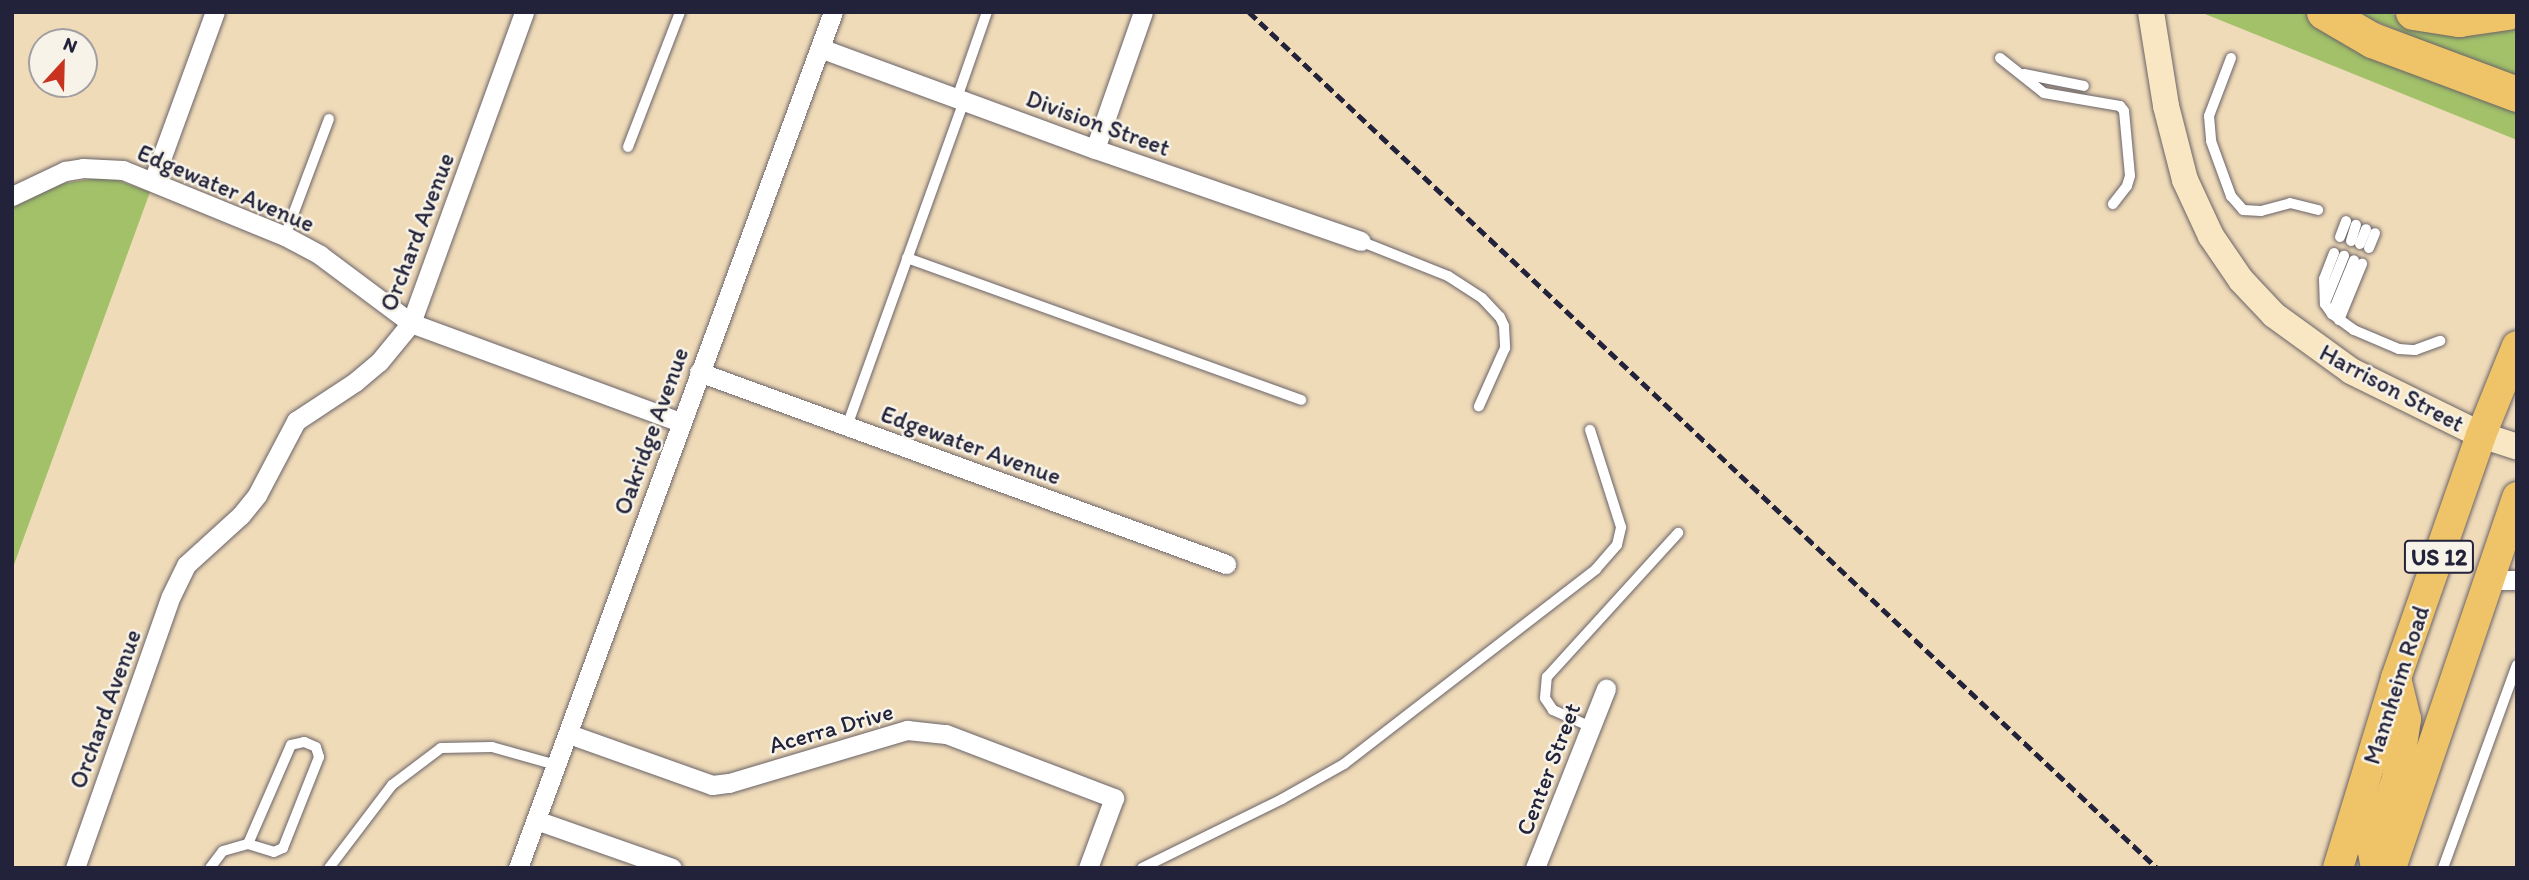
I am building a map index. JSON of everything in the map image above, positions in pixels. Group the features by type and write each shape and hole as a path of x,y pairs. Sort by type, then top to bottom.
{"highway":[{"path":"2324,12 2372,40 2517,94"},
{"path":"2413,12 2459,19 2507,12"}],"main road":[{"name":"Harrison Street","path":"2151,12 2166,106 2185,180 2215,244 2241,280 2274,315 2351,371 2481,435 2517,447"},
{"name":"Mannheim Road","path":"2338,868 2396,678 2481,435 2517,346"},
{"name":"US 12","path":"2390,868 2503,580 2517,497"},
{"path":"2376,868 2372,848 2397,779 2406,719 2396,678"}],"street":[{"path":"153,181 215,12"},
{"name":"Orchard Avenue","path":"75,868 171,596 186,565 241,515 257,495 296,421 355,382 379,362 411,323 524,12"},
{"name":"Oakridge Avenue","path":"518,868 833,12"},
{"path":"1095,149 1143,12"},
{"name":"Division Street","path":"820,48 1095,149 1360,241"},
{"name":"Edgewater Avenue","path":"12,196 65,171 83,167 123,170 285,236 320,255 411,323 680,422"},
{"name":"Edgewater Avenue","path":"699,372 1226,564"},
{"name":"Center Street","path":"1535,868 1605,689"},
{"name":"Acerra Drive","path":"569,734 712,785 729,783 907,730 946,734 1114,798 1088,868"},
{"path":"537,820 672,868"}],"lane":[{"path":"628,147 680,12"},
{"path":"847,426 907,258 987,12"},
{"path":"2000,58 2043,93 2120,106 2124,111 2130,176 2127,186 2113,204"},
{"path":"2231,58 2209,116 2211,141 2231,197 2244,210 2261,211 2290,203 2318,210"},
{"path":"2020,74 2084,86"},
{"path":"285,236 329,119"},
{"path":"2340,237 2346,221"},
{"path":"2366,229 2360,244 2366,229"},
{"path":"1360,241 1448,275 1482,298 1500,317 1504,326 1505,348 1479,406"},
{"path":"907,258 1301,400"},
{"path":"2336,317 2348,258 2325,304 2336,317 2366,336 2399,349 2415,350 2440,341"},
{"path":"1142,868 1282,799 1344,764 1597,569 1618,545 1621,527 1590,430"},
{"path":"1591,727 1553,710 1545,698 1548,677 1678,533"},
{"path":"2443,868 2517,665"},
{"path":"210,868 223,851 248,844 274,852 283,848 319,757 316,747 304,742 291,745 248,844"},
{"path":"329,868 392,785 441,748 492,747 556,765"}],"green space":[{"path":"2200,12 2303,12 2517,106 2517,140"},
{"path":"2352,12 2387,12 2418,24 2517,20 2517,79"},
{"path":"97,178 114,179 150,192 12,570 12,208 60,184"}],"railway":[{"path":"1249,12 2157,868"}]}
